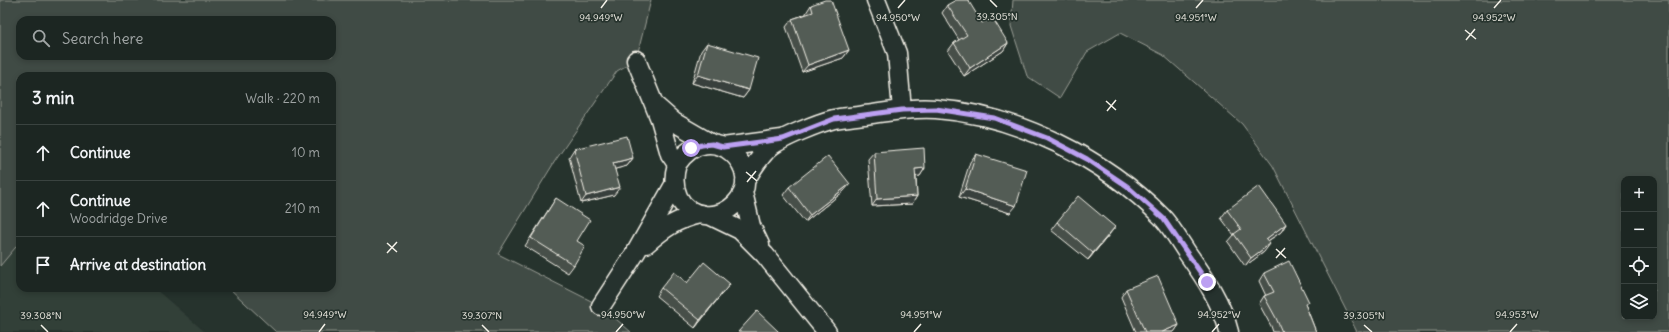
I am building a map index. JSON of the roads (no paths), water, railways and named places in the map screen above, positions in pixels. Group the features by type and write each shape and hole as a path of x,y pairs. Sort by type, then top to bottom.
{"street":[{"path":"876,0 897,53 902,110"},
{"path":"636,60 660,118 670,154 677,164"},
{"path":"654,104 674,122 732,152 740,161 744,171 744,187 751,226 765,255"},
{"path":"636,252 662,229 683,218 721,214 730,209 738,201 758,160 770,147 783,139 834,119 902,110 936,109 994,118 1047,138 1087,159 1127,186 1163,218 1207,282 1226,321 1229,332"},
{"path":"783,139 702,145 691,148 683,155 677,164 674,174 674,185 682,204 690,210 706,215 740,230 765,255 827,332"},
{"path":"601,306 636,252 674,185"}]}
